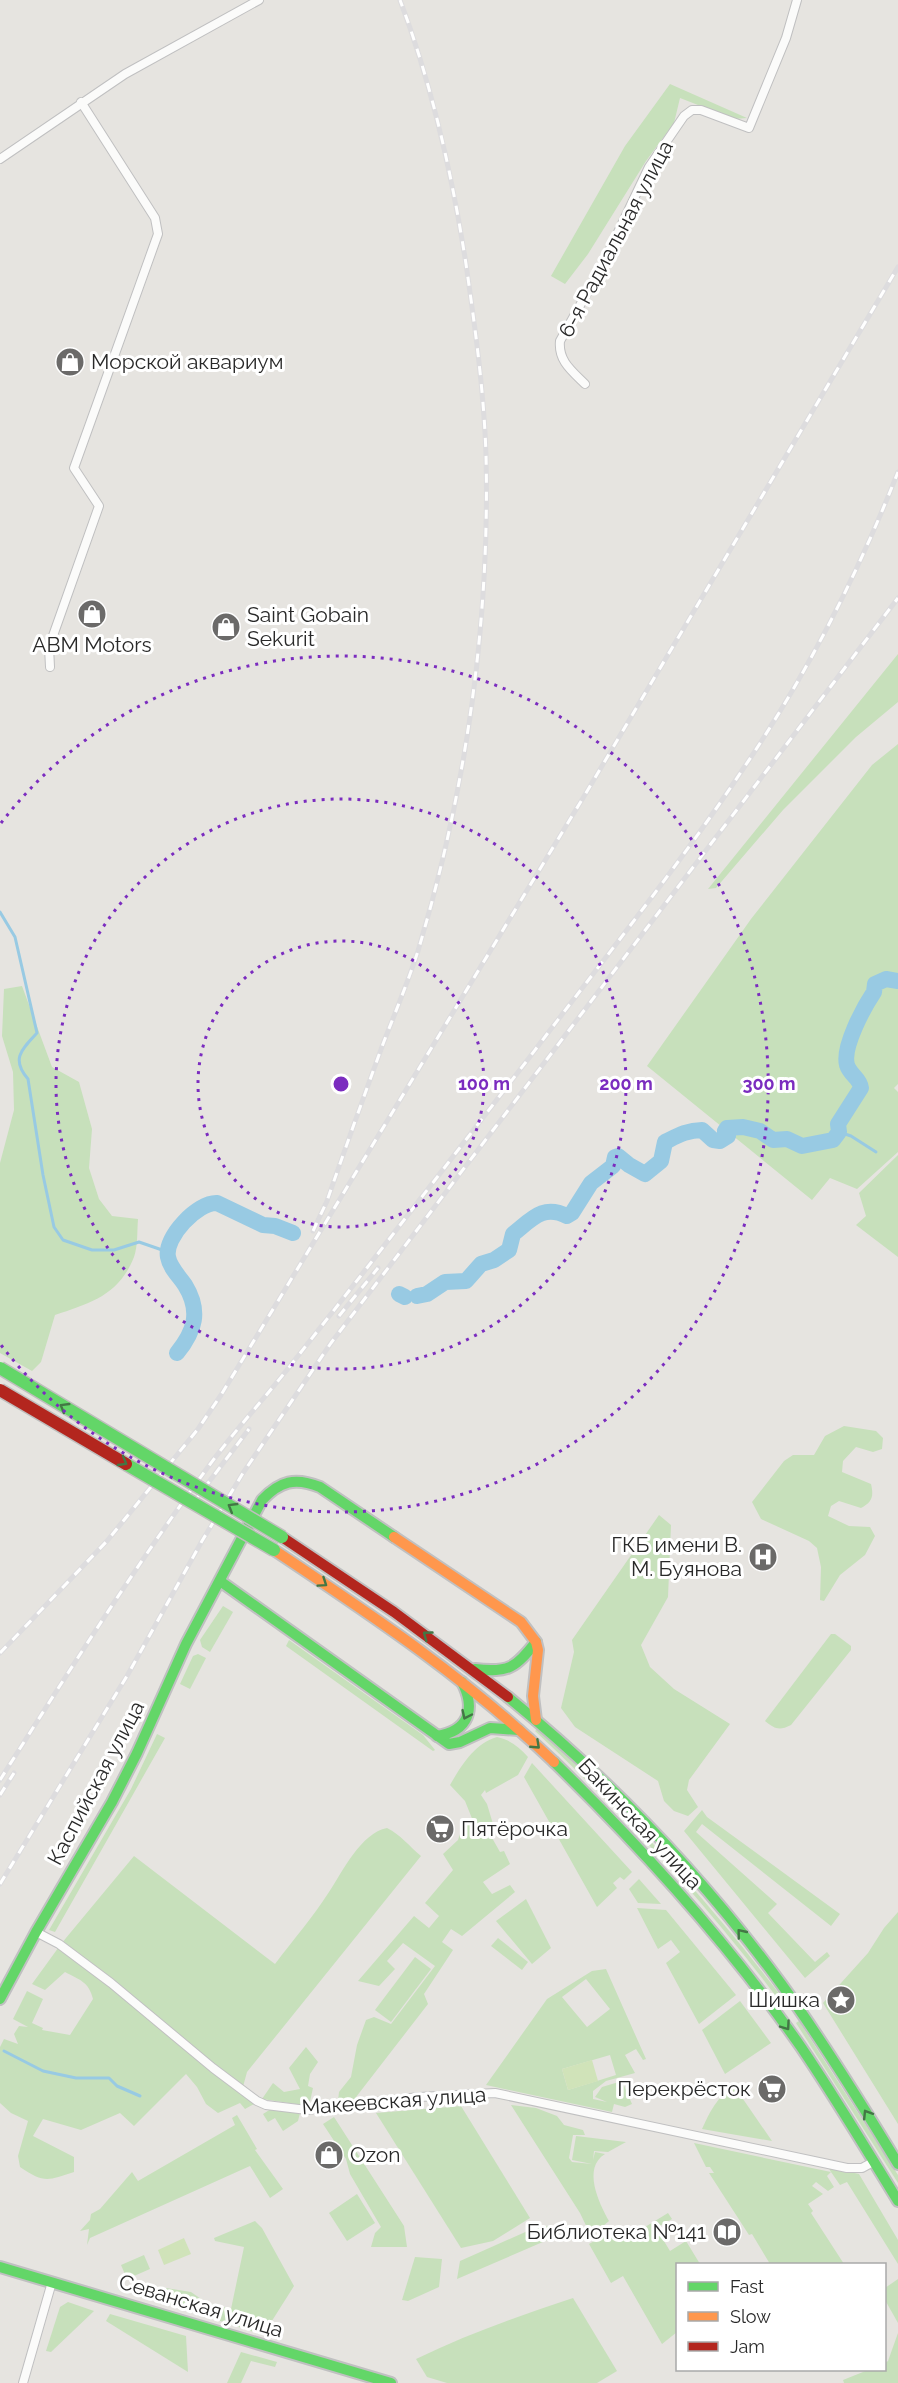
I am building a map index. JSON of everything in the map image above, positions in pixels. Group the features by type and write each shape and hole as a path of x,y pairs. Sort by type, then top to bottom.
{"main road":[{"name":"Бакинская улица","path":"0,1368 282,1537 382,1602 475,1669 536,1720 610,1787 664,1843 724,1912 807,2021 898,2164"},
{"name":"Бакинская улица","path":"0,1390 274,1550 405,1638 460,1680 519,1730 598,1804 651,1860 699,1916 786,2026 898,2201"},
{"name":"Каспийская улица","path":"0,1999 36,1932 112,1802 137,1753 186,1644 262,1500 273,1488 297,1479 320,1487 521,1622 536,1642"},
{"path":"220,1581 449,1744 496,1727 519,1730"},
{"path":"475,1669 508,1671 521,1661 536,1642"},
{"path":"536,1642 538,1653 533,1696 536,1720"},
{"path":"437,1736 450,1734 467,1717 471,1703 460,1680"},
{"name":"Севанская улица","path":"0,2267 391,2383"}],"street":[{"path":"0,159 125,74 259,0"},
{"name":"6-я Радиальная улица","path":"585,384 563,362 559,351 560,341 601,268 649,167 684,116 692,110 700,110 749,128 786,38 797,0"},
{"path":"50,667 49,647 99,506 74,468 158,234 155,218 81,102"},
{"name":"Макеевская улица","path":"36,1932 59,1944 111,1983 213,2068 257,2101 266,2105 307,2110 419,2097 495,2093 847,2169 862,2169 873,2162"},
{"path":"23,2383 52,2282"}],"green space":[{"path":"670,84 747,118 734,119 680,98 674,123 646,161 588,254 565,284 551,276 625,146"},
{"path":"898,654 898,702 856,737 783,810 716,888 708,889"},
{"path":"898,744 898,1084 894,1088 898,1092 898,1152 857,1189 830,1178 812,1200 647,1066 751,919 872,765"},
{"path":"22,986 52,1067 79,1082 92,1129 89,1168 99,1199 112,1216 138,1219 137,1243 128,1270 112,1289 102,1296 55,1315 41,1362 32,1371 0,1353 0,1163 14,1110 13,1072 2,1036 4,989"},
{"path":"898,1155 898,1257 856,1225 866,1216 859,1193"},
{"path":"844,1426 876,1431 883,1438 882,1449 873,1452 856,1447 843,1461 842,1472 871,1484 872,1496 868,1504 861,1508 839,1501 831,1506 828,1516 849,1526 870,1527 875,1536 865,1555 840,1575 824,1601 820,1600 821,1567 817,1548 809,1541 761,1519 752,1502 784,1461 793,1455 814,1455 825,1436"},
{"path":"659,1515 671,1525 668,1597 641,1645 650,1667 674,1689 730,1724 689,1780 687,1790 698,1807 688,1816 674,1811 664,1801 658,1781 575,1727 561,1708 574,1652 572,1640"},
{"path":"223,1606 233,1612 210,1652 202,1647 200,1640"},
{"path":"831,1634 835,1634 851,1646 851,1650 791,1725 783,1728 772,1726 765,1721"},
{"path":"289,1640 423,1735 435,1750 433,1751 286,1646"},
{"path":"198,1654 206,1658 190,1689 180,1684 193,1656"},
{"path":"538,1728 667,1859 756,1964 784,2000 781,2003 753,1966 664,1861 535,1731"},
{"path":"157,1734 165,1738 55,1932 49,1930 131,1789"},
{"path":"497,1737 514,1744 528,1757 518,1775 486,1793 485,1790 481,1795 487,1804 493,1824 487,1829 500,1852 504,1851 510,1864 483,1882 492,1894 510,1885 515,1892 462,1936 451,1929 442,1942 453,1950 424,1994 428,2004 353,2101 338,2101 339,2092 351,2077 357,2045 366,2020 374,2017 391,2024 435,1966 403,1943 387,1961 395,1969 379,1986 358,1981 414,1916 429,1928 439,1916 425,1903 453,1870 443,1854 458,1840 463,1825 473,1821 465,1801 450,1785 475,1750"},
{"path":"532,1763 632,1872 624,1880 620,1877 613,1883 617,1888 597,1907 524,1777"},
{"path":"702,1810 707,1817 840,1914 831,1926 702,1824 696,1832 777,1904 768,1913 815,1962 827,1952 830,1956 805,1978 684,1831"},
{"path":"387,1828 401,1837 421,1856 247,2072 241,2094 254,2104 245,2109 240,2103 218,2113 206,2104 197,2087 186,2074 134,2126 120,2113 81,2130 43,2119 33,2136 74,2157 74,2172 46,2179 35,2176 20,2167 18,2156 28,2121 11,2113 0,2103 0,2047 4,2039 18,2044 14,2034 19,2026 28,2027 13,2019 27,1991 43,1999 32,2023 43,2028 42,2030 70,2035 93,1999 86,1985 65,1972 45,1990 32,1984 61,1944 134,1856 275,1964 361,1845 378,1831"},
{"path":"639,1879 661,1904 638,1903 629,1889"},
{"path":"526,1899 551,1948 532,1964 496,1921"},
{"path":"637,1908 666,1910 736,1995 699,2024 666,1963 680,1952 671,1940 658,1949"},
{"path":"898,1912 898,2124 823,2003 868,1953 884,1928"},
{"path":"498,1938 528,1962 522,1970 491,1946"},
{"path":"415,1957 431,1969 391,2022 375,2010"},
{"path":"606,1969 646,2059 643,2060 636,2049 625,2055 635,2073 606,2081 593,2091 593,2099 607,2102 595,2097 602,2087 622,2081 632,2104 625,2107 614,2104 612,2112 486,2085 547,1999 592,1971","holes":["586,1979 610,2009 587,2027 562,1997","610,2055 616,2075 568,2090 562,2069"]},
{"path":"740,2001 771,2043 725,2074 702,2030"},
{"path":"799,2021 898,2175 898,2183 796,2023"},
{"path":"306,2047 318,2062 310,2074 308,2086 313,2088 309,2106 262,2099 273,2083 284,2092 300,2089 289,2068"},
{"path":"592,2060 598,2081 568,2090 562,2069"},
{"path":"734,2086 772,2141 702,2129 715,2105"},
{"path":"511,2105 536,2108 557,2116 564,2125 583,2130 585,2135 573,2135 569,2158 572,2162 592,2164 572,2160 576,2136 626,2142 608,2152 594,2151 593,2160 595,2152 605,2154 598,2160 594,2177 597,2196 609,2221 591,2236 580,2213"},
{"path":"461,2106 530,2218 493,2241 461,2248 376,2113"},
{"path":"271,2109 300,2113 298,2121 283,2131 275,2118 268,2122 263,2114"},
{"path":"237,2115 257,2149 255,2150 283,2189 270,2198 250,2166 90,2238 87,2245 89,2229 80,2231 90,2220 91,2214 100,2209 132,2172 138,2181 235,2125 232,2118"},
{"path":"334,2117 404,2226 407,2247 371,2247 375,2233 381,2227 350,2174 346,2159 323,2124"},
{"path":"694,2143 831,2172 827,2176 834,2187 828,2191 816,2182 812,2186 823,2194 808,2204 813,2211 811,2213 843,2263 769,2263 709,2173 714,2173 710,2167 706,2167"},
{"path":"828,2167 859,2174 898,2240 898,2264 847,2182 840,2185"},
{"path":"357,2194 375,2223 347,2241 329,2213"},
{"path":"668,2213 672,2219 656,2228 670,2251 686,2241 699,2263 676,2263 676,2333 662,2344 623,2276 611,2283 589,2244 620,2226 627,2238"},
{"path":"255,2221 262,2228 294,2286 263,2335 151,2298 150,2292 166,2288 191,2292 207,2303 231,2309 244,2247 215,2241 214,2238"},
{"path":"541,2225 556,2228 559,2235 457,2279 460,2261"},
{"path":"184,2238 191,2254 164,2265 158,2250"},
{"path":"144,2255 150,2269 127,2279 121,2265"},
{"path":"415,2257 442,2259 439,2287 408,2301 402,2300"},
{"path":"898,2279 898,2323 886,2302 886,2287"},
{"path":"573,2298 617,2371 597,2383 447,2383 427,2377 416,2359 474,2333"},
{"path":"68,2302 94,2311 51,2352 46,2351 60,2307"},
{"path":"110,2314 186,2336 188,2372 106,2321"},
{"path":"898,2333 898,2383 844,2383 843,2380 866,2371 886,2371"},
{"path":"241,2352 277,2362 275,2367 251,2361 241,2383 227,2383"}],"waterway":[{"path":"0,912 15,937 37,1033 26,1045 19,1060 28,1079 43,1175 54,1227 63,1240 92,1250 114,1250 139,1242 168,1252"},
{"path":"417,1296 427,1294 445,1282 466,1281 481,1264 494,1260 509,1250 513,1234 538,1215 551,1212 567,1216 572,1213 591,1183 613,1166 615,1157 618,1156 645,1174 661,1161 665,1142 697,1130 702,1130 713,1140 720,1141 728,1136 725,1131 727,1128 743,1127 760,1131 773,1140 787,1139 802,1146 833,1140 839,1132 838,1124 861,1088 847,1065 846,1057 855,1027 874,992 875,984 886,979 898,981"},
{"path":"839,1132 851,1136 876,1152"},
{"path":"177,1353 188,1337 194,1320 190,1294 168,1257 171,1240 184,1222 201,1208 217,1203 263,1225 275,1226 293,1233"},
{"path":"399,1294 405,1297"},
{"path":"4,2051 43,2071 76,2078 109,2078 117,2086 140,2096"}],"railway":[{"path":"313,1231 327,1201 410,974 435,891 462,768 472,706 484,580 485,431 479,359 466,264 440,130 422,64 400,0"},
{"path":"0,1653 107,1541 198,1429 221,1395 583,798 898,267"},
{"path":"0,1780 127,1582 208,1467 441,1172 638,915 718,806 766,734 829,625 898,472"},
{"path":"0,1884 127,1676 202,1541 243,1473 331,1343 898,598"},
{"path":"339,1316 378,1268"},
{"path":"193,1503 249,1429"},
{"path":"0,1795 14,1773"}],"traffic: fast":[{"path":"0,1368 282,1537"},
{"path":"126,1464 274,1550"},
{"path":"0,1999 36,1932 112,1802 137,1753 186,1644 262,1500 275,1489 288,1483 311,1484 320,1487 394,1537"},
{"path":"220,1581 449,1744 460,1742 490,1728 519,1730"},
{"path":"475,1669 496,1670 510,1667 522,1658 536,1642"},
{"path":"437,1736 456,1729 467,1717 469,1701 462,1682"},
{"path":"508,1697 583,1762 619,1797 654,1832 720,1906 798,2007 898,2164"},
{"path":"554,1762 653,1864 745,1971 814,2066 898,2201"},
{"path":"0,2267 391,2383"}],"traffic: slow":[{"path":"394,1537 521,1622 536,1642 538,1650 533,1696 536,1720"},
{"path":"274,1550 383,1624 454,1676 554,1762"}],"traffic: jam":[{"path":"0,1390 126,1464"},
{"path":"282,1537 394,1612 508,1697"}],"place":[{"name":"Морской аквариум","path":"70,362"},
{"name":"ABM Motors","path":"92,614"},
{"name":"Saint Gobain Sekurit","path":"226,627"},
{"name":"ГКБ имени В. М. Буянова","path":"763,1557"},
{"name":"Пятёрочка","path":"440,1829"},
{"name":"Шишка","path":"841,2000"},
{"name":"Перекрёсток","path":"772,2089"},
{"name":"Ozon","path":"329,2155"},
{"name":"Библиотека №141","path":"727,2232"}]}
